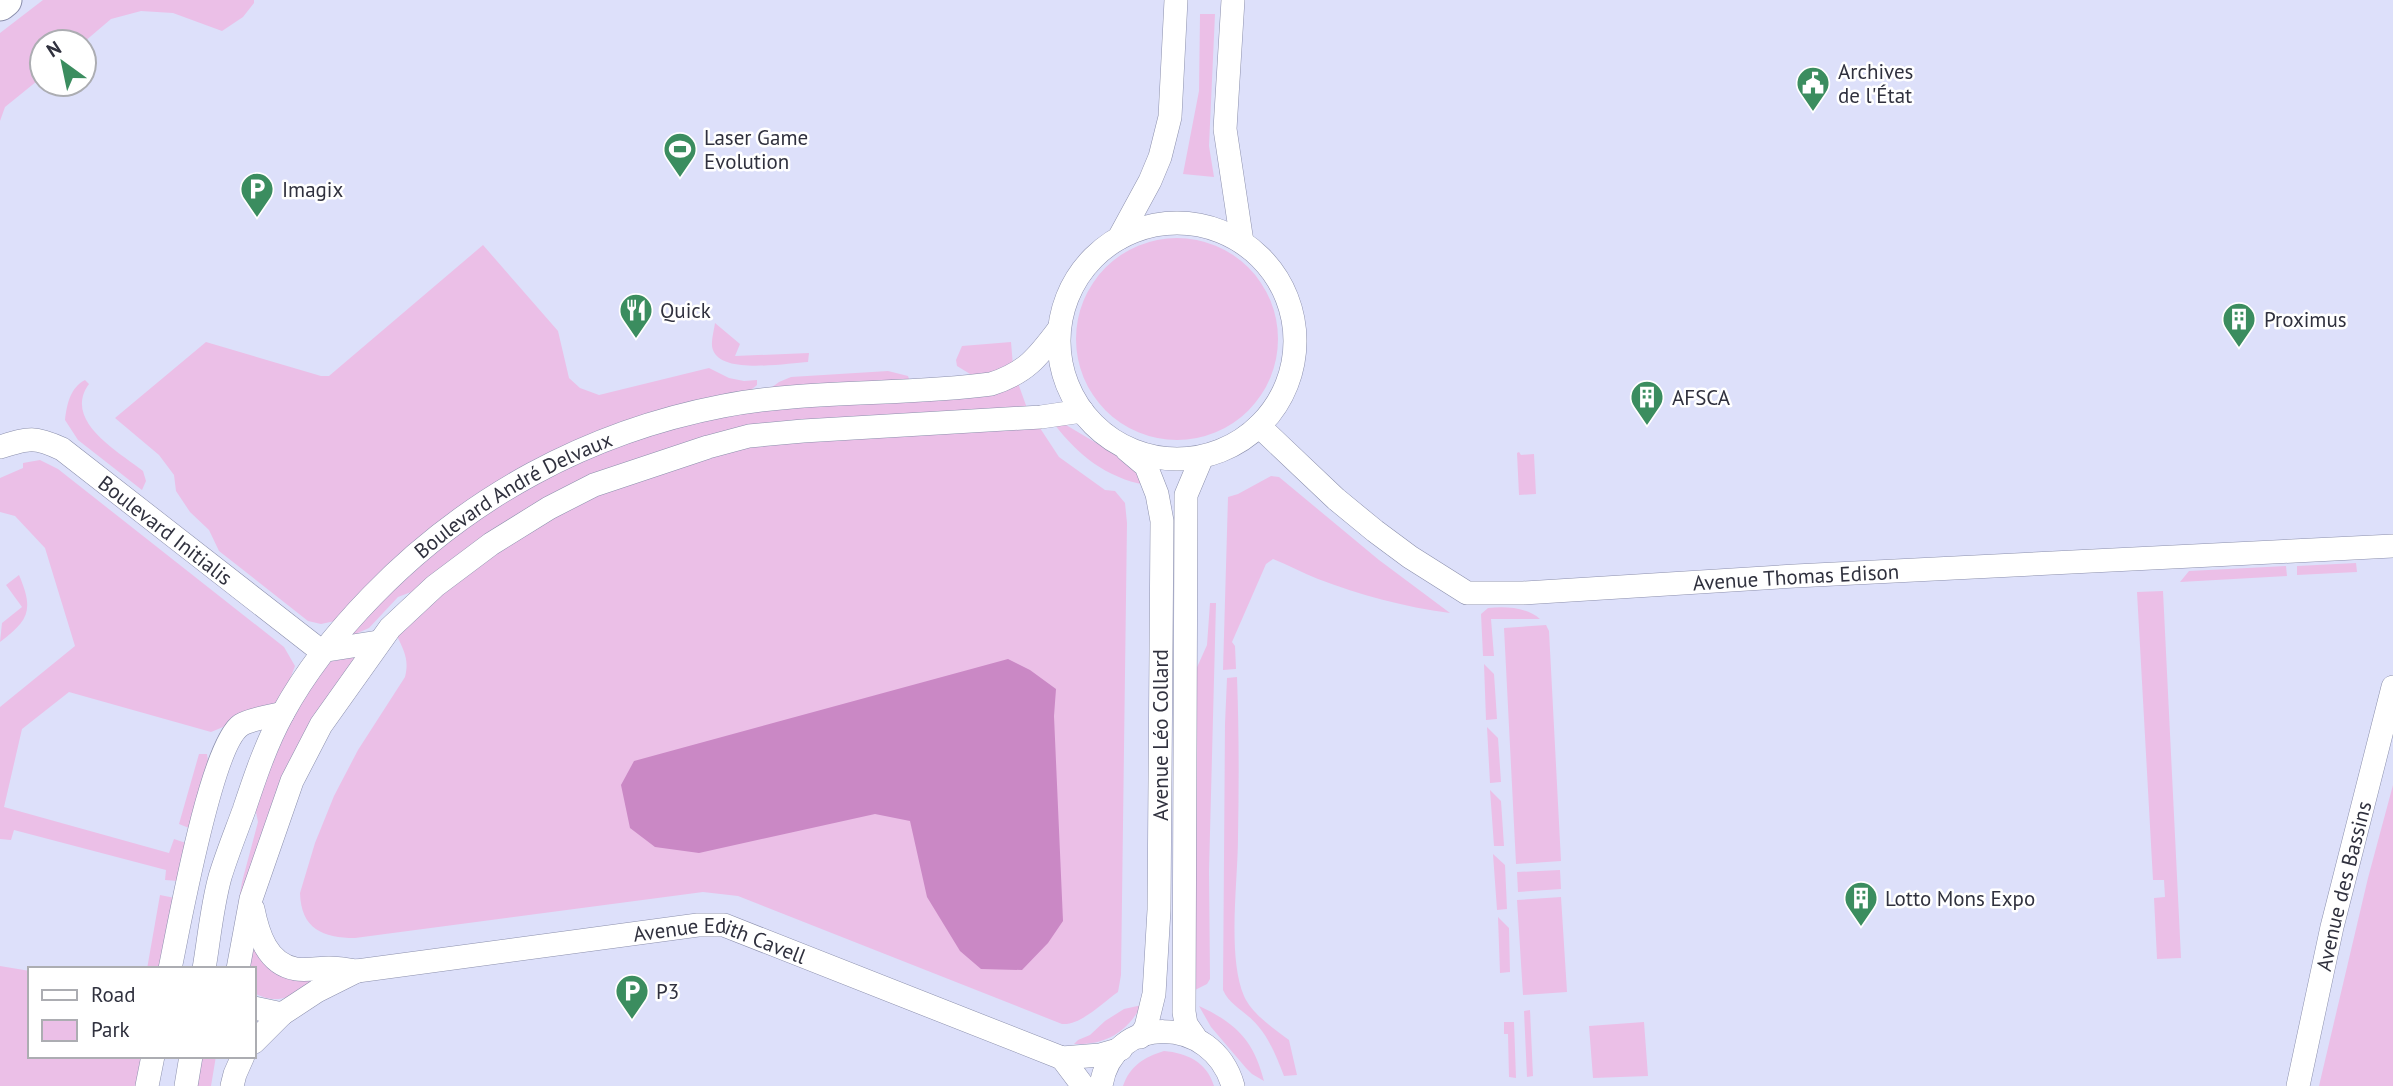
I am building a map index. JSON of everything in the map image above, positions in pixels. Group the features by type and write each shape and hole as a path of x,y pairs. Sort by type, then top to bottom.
{"highway":[{"path":"0,4 5,0"}],"street":[{"path":"1119,238 1150,181 1160,157 1170,117 1176,0"},
{"path":"1233,0 1225,129 1241,242"},
{"path":"1181,223 1213,228 1241,242 1262,259 1278,279 1290,304 1295,330 1294,356 1288,382 1276,405 1259,426 1233,445 1202,457 1174,459 1147,455 1121,446 1100,431 1082,411 1067,386 1060,358 1059,328 1066,301 1078,276 1097,254 1119,238 1149,226 1181,223"},
{"name":"Boulevard André Delvaux","path":"204,967 219,878 264,752 283,713 321,651 402,565 455,521 550,463 646,425 734,404 769,399 991,384 1024,370 1038,357 1059,328"},
{"name":"Boulevard André Delvaux","path":"238,967 251,900 292,780 321,725 390,628 435,586 491,544 549,509 615,476 749,436 1041,417 1082,411"},
{"name":"Avenue Thomas Edison","path":"1259,426 1336,499 1375,531 1467,593 1535,593 2393,546"},
{"name":"Boulevard Initialis","path":"0,447 24,439 41,439 62,449 321,651"},
{"name":"Avenue Léo Collard","path":"1101,1086 1102,1077 1110,1062 1146,1027 1154,994 1159,910 1162,521 1157,494 1146,466 1121,446"},
{"name":"Avenue Léo Collard","path":"1195,1037 1186,1024 1184,1003 1186,495 1202,457"},
{"path":"321,651 378,642"},
{"name":"Avenue des Bassins","path":"2298,1086 2335,914 2393,687"},
{"path":"170,967 211,784 225,748 241,725 283,713"},
{"name":"Avenue des Bassins","path":"2309,1086 2393,736"},
{"path":"251,900 258,935 270,954 282,964 296,970 333,968 357,971"},
{"name":"Avenue Edith Cavell","path":"357,971 685,926 724,925 1062,1058 1100,1055 1158,1032 1177,1032 1195,1037"},
{"path":"209,937 221,967"},
{"path":"256,1040 282,1014 317,991 357,971"},
{"path":"256,1008 282,1014"},
{"path":"1195,1037 1216,1053 1224,1063 1233,1086"},
{"path":"147,1086 153,1058"},
{"path":"186,1086 191,1058"},
{"path":"221,1086 225,1058"},
{"path":"232,1086 234,1074 242,1058"},
{"path":"1062,1058 1083,1086"}],"green space":[{"path":"43,0 254,0 243,17 222,31 173,13 141,11 111,19 98,30 28,28 28,88 5,107 0,121 0,33"},
{"path":"1200,14 1215,14 1209,146 1214,177 1183,174 1199,91"},
{"path":"1177,238 1197,240 1215,246 1233,255 1248,268 1261,283 1270,301 1276,319 1276,359 1270,377 1261,395 1248,410 1233,423 1215,432 1197,438 1177,440 1157,438 1139,432 1121,423 1106,410 1093,395 1084,377 1078,359 1076,339 1078,319 1084,301 1093,283 1106,268 1121,255 1139,246 1157,240"},
{"path":"483,245 558,331 569,378 580,388 599,395 709,368 729,378 757,380 757,385 751,390 606,432 335,621 321,624 308,621 219,551 209,530 190,512 176,491 174,475 159,455 115,418 206,342 321,376 329,376"},
{"path":"715,323 740,344 735,356 809,353 808,362 756,366 729,363 719,358 713,350"},
{"path":"1011,342 1013,366 1000,372 975,377 957,366 956,360 962,346"},
{"path":"888,371 908,376 910,382 771,388 791,377"},
{"path":"85,380 89,384 83,398 83,411 88,423 108,445 143,471 146,481 142,490 78,440 65,420 73,392"},
{"path":"1018,383 1028,411 696,442 419,589 398,597 369,628 351,636 378,598 459,527 585,454 724,412"},
{"path":"1038,425 1059,457 1105,490 1115,491 1125,503 1127,523 1121,975 1118,992 1091,1013 1069,1024 1062,1024 738,896 703,892 355,938 333,936 309,923 301,905 300,893 315,843 334,796 358,750 405,677 407,666 397,636 442,593 501,545 595,493 751,442"},
{"path":"1055,425 1066,425 1115,454 1136,472 1145,485 1118,477 1094,464"},
{"path":"1519,452 1521,455 1534,454 1536,494 1519,495"},
{"path":"40,460 58,469 284,647 295,666 277,705 211,732 69,692 22,729 4,807 169,853 174,839 186,843 178,881 165,880 166,870 14,830 11,840 0,839 0,707 75,646 45,548 15,516 0,512 0,478 23,468 23,463"},
{"path":"1271,476 1279,477 1379,560 1450,613 1366,595 1318,579 1273,559 1266,564 1232,642 1235,646 1236,669 1223,670 1228,497"},
{"path":"2356,563 2357,572 2297,575 2297,566"},
{"path":"2286,566 2287,576 2180,582 2189,571"},
{"path":"19,575 26,597 26,613 17,627 0,642 2,623 22,607 6,585"},
{"path":"2163,591 2181,958 2157,959 2154,898 2165,897 2164,880 2153,880 2137,592"},
{"path":"1210,603 1216,603 1209,871 1210,979 1207,984 1195,990 1194,674 1207,645"},
{"path":"1488,608 1515,608 1540,619 1491,619 1494,656 1483,656 1481,614"},
{"path":"1546,625 1549,631 1561,861 1516,864 1504,628"},
{"path":"365,653 337,692 232,966 227,967 242,882 258,822 253,797 261,775 323,663"},
{"path":"1484,664 1494,674 1497,719 1486,720"},
{"path":"1237,677 1239,777 1236,960 1244,996 1258,1015 1289,1040 1297,1075 1284,1076 1262,1031 1223,990 1227,678"},
{"path":"1487,727 1498,738 1501,782 1490,783"},
{"path":"199,754 207,754 209,768 189,828 179,824"},
{"path":"2393,785 2393,1086 2319,1086 2368,878"},
{"path":"1490,790 1501,801 1504,846 1494,846"},
{"path":"1493,854 1505,865 1507,909 1497,910"},
{"path":"1560,870 1561,889 1518,892 1517,872"},
{"path":"160,895 175,898 163,967 147,967"},
{"path":"1561,897 1567,992 1523,995 1517,900"},
{"path":"1498,917 1509,928 1510,972 1500,973"},
{"path":"251,933 325,975 291,996 274,999 256,994 256,967 245,967"},
{"path":"0,966 28,971 28,1058 148,1058 143,1086 0,1086"},
{"path":"1142,1005 1129,1023 1114,1035 1096,1042 1074,1044 1124,1009"},
{"path":"1199,1006 1223,1019 1242,1035 1255,1055 1264,1081 1246,1068 1211,1027"},
{"path":"1530,1010 1533,1076 1527,1077 1524,1011"},
{"path":"1504,1022 1514,1022 1516,1078 1509,1077 1508,1034 1504,1034"},
{"path":"1644,1022 1648,1076 1593,1078 1589,1026"},
{"path":"1164,1051 1195,1060 1206,1071 1214,1086 1123,1086 1139,1063"},
{"path":"200,1058 216,1058 211,1086 195,1086"}],"shaded area":[{"path":"1008,659 1030,670 1056,689 1054,716 1063,921 1048,943 1022,970 981,969 960,951 927,897 910,821 875,814 699,853 655,847 630,828 621,785 634,761"}],"place":[{"name":"Archives de l'État","path":"1813,113"},
{"name":"Laser Game Evolution","path":"680,179"},
{"name":"Imagix","path":"257,219"},
{"name":"Quick","path":"636,340"},
{"name":"Proximus","path":"2239,349"},
{"name":"AFSCA","path":"1647,427"},
{"name":"Lotto Mons Expo","path":"1861,928"},
{"name":"P3","path":"632,1021"}]}
